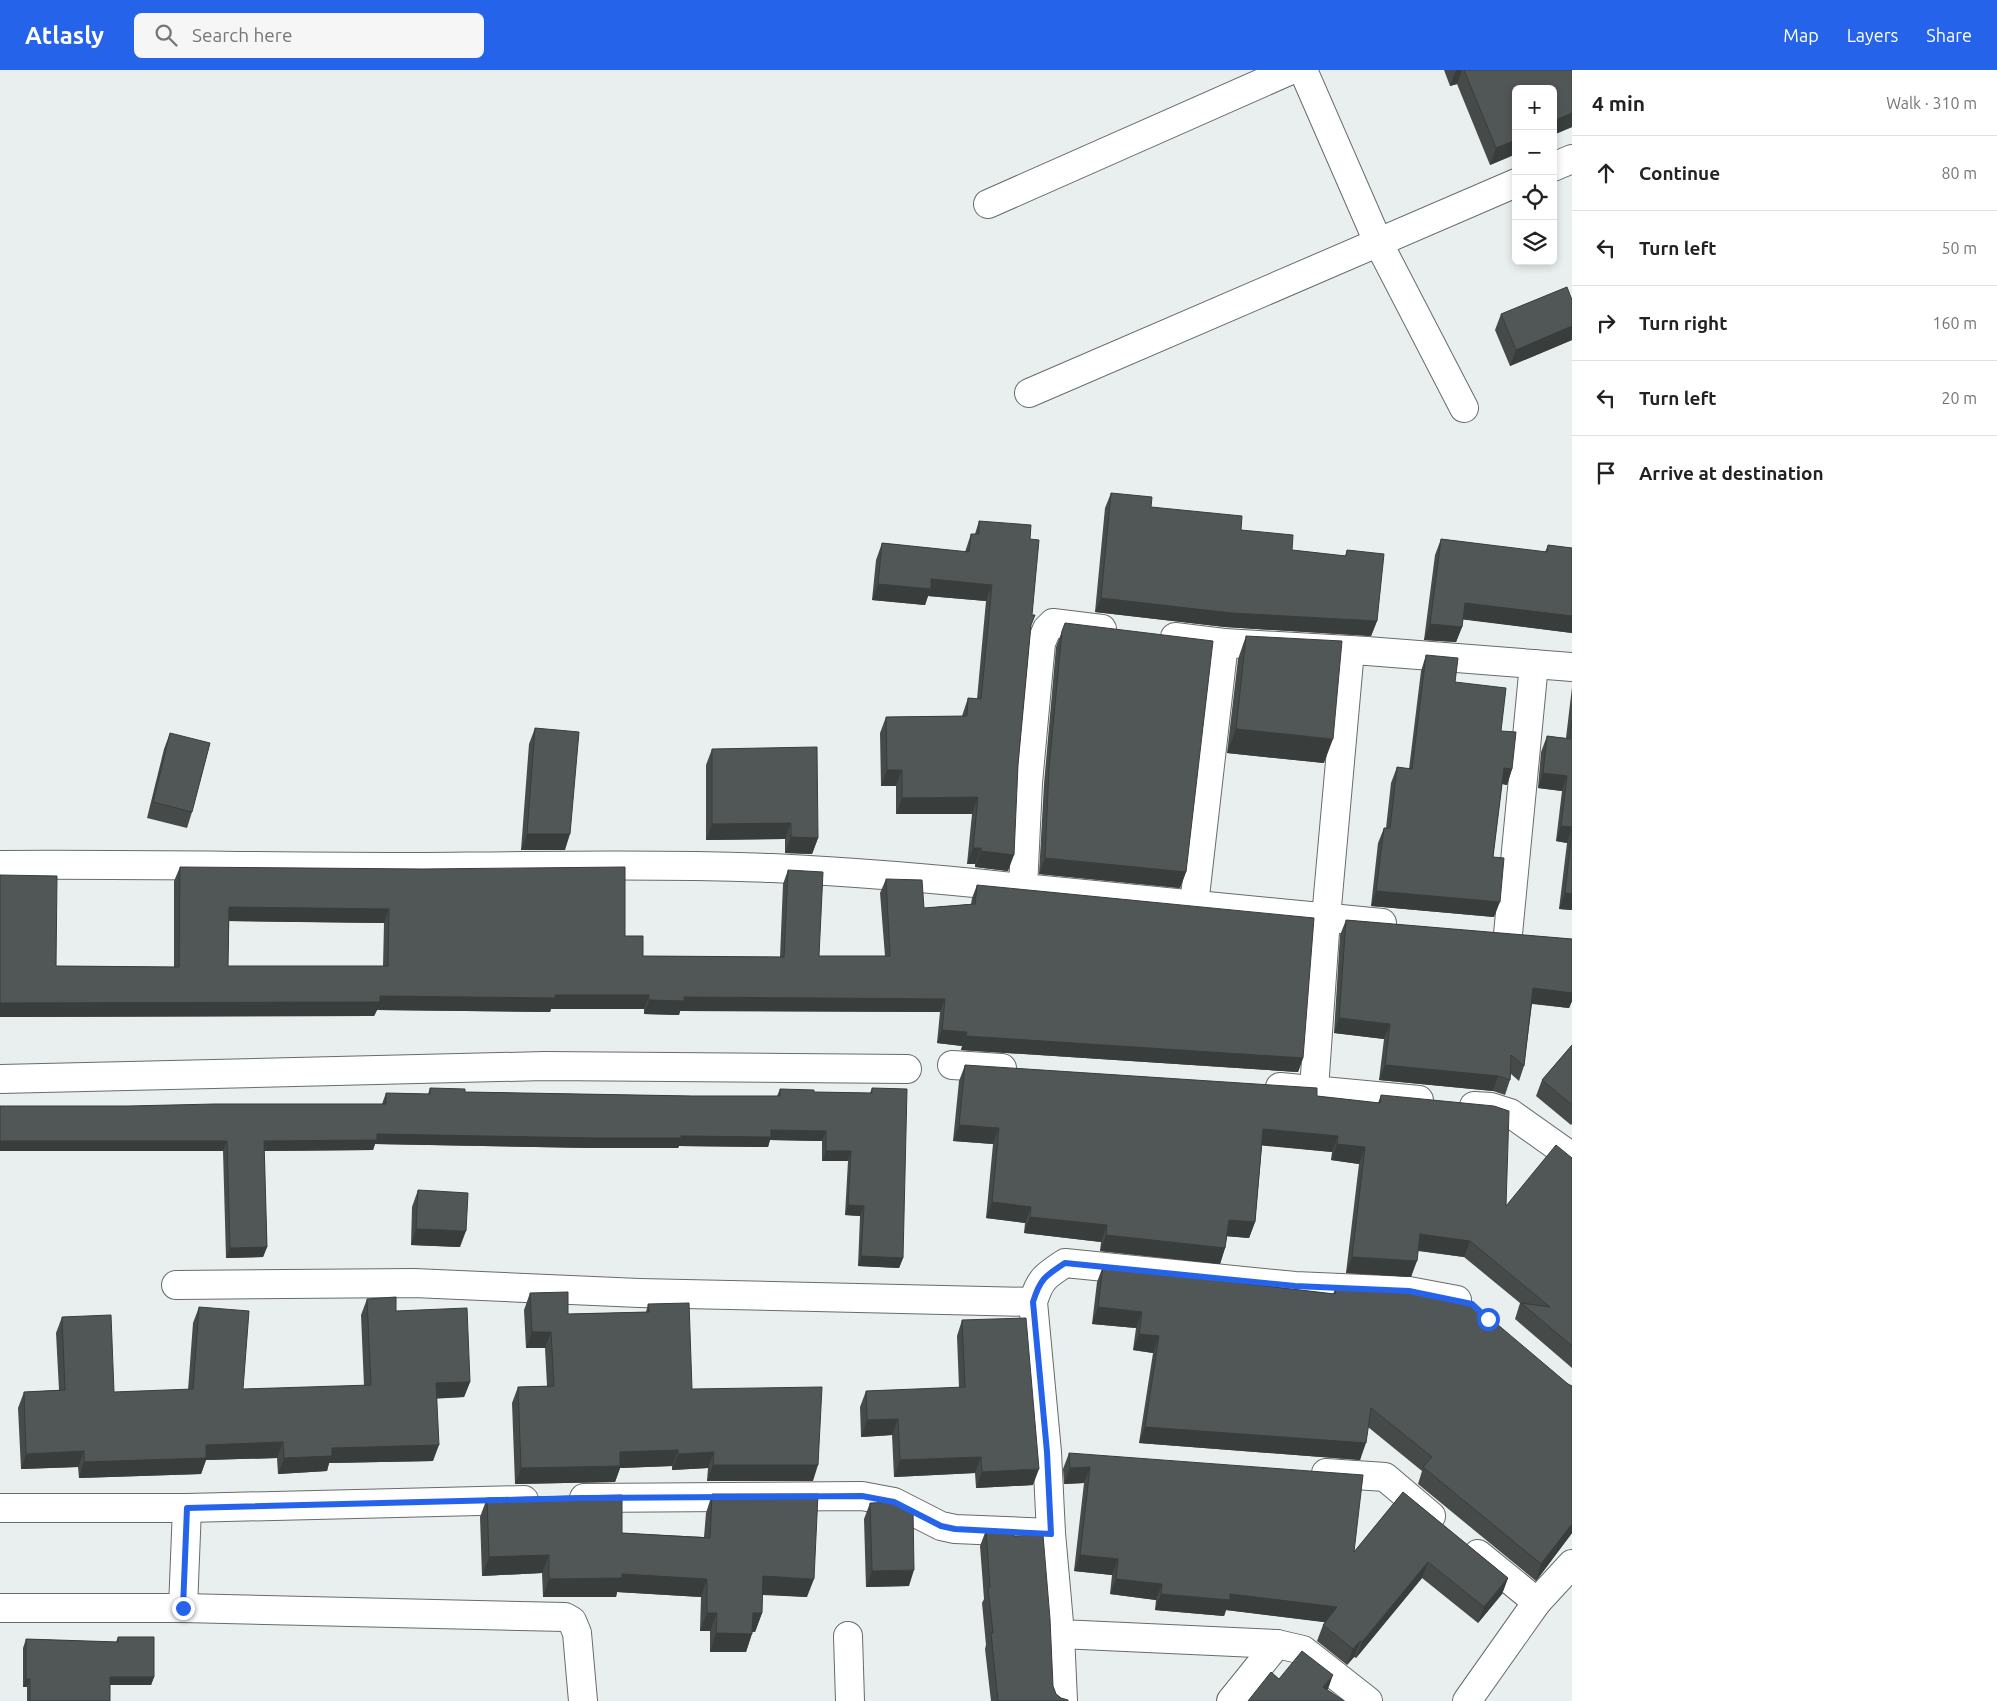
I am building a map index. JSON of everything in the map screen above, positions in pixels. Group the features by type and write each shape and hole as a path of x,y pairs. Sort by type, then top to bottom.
{"street":[{"path":"988,204 1291,70"},
{"path":"1303,70 1378,242 1464,408"},
{"path":"1557,165 1572,159"},
{"path":"1029,393 1512,185"},
{"path":"1023,888 1028,783 1041,643 1047,629 1053,623 1224,643 1350,650 1572,667"},
{"path":"1194,905 1224,643"},
{"path":"1314,1089 1326,918 1350,650"},
{"path":"1509,934 1534,664"},
{"path":"0,865 121,864 414,867 586,865 771,868 902,875 1411,926"},
{"path":"952,1065 1030,1070"},
{"path":"0,1078 545,1066 907,1069"},
{"path":"1255,1085 1314,1089 1490,1107 1510,1113 1572,1157"},
{"path":"1064,1701 1051,1534 1057,1452 1033,1302 1039,1284 1049,1273 1065,1263 1295,1286 1409,1291 1458,1300 1472,1304 1477,1309"},
{"path":"176,1285 414,1283 639,1293 1033,1302"},
{"path":"1305,1471 1385,1477 1537,1602"},
{"path":"0,1508 187,1508 552,1499 862,1496 894,1502 941,1526 955,1529 1051,1534"},
{"path":"183,1608 187,1508"},
{"path":"1467,1701 1537,1602 1572,1564"},
{"path":"0,1608 183,1608 564,1617 572,1621 577,1633 582,1701"},
{"path":"1060,1634 1277,1644 1303,1650 1368,1701"},
{"path":"848,1636 850,1701"},
{"path":"1231,1701 1277,1644"}],"building":[{"path":"1464,70 1572,70 1572,113 1557,119 1557,85 1512,85 1512,142 1496,148"},
{"path":"1567,287 1572,300 1572,326 1516,350 1501,314"},
{"path":"1111,493 1152,497 1151,507 1242,516 1241,530 1293,535 1292,550 1346,556 1347,550 1384,554 1377,621 1231,613 1101,598"},
{"path":"979,521 1031,525 1030,539 1039,540 1032,615 1035,615 1031,625 1018,765 1014,855 981,851 981,848 973,848 978,797 902,798 902,770 887,770 886,717 967,716 968,698 981,699 992,585 931,579 931,589 878,584 882,543 969,552 971,534 979,534"},
{"path":"1441,539 1547,552 1548,545 1572,548 1572,616 1465,603 1462,627 1430,624"},
{"path":"1065,623 1213,641 1186,872 1045,858 1049,768 1062,631"},
{"path":"1246,636 1342,641 1333,739 1236,729"},
{"path":"1426,655 1458,658 1455,682 1506,688 1501,731 1516,732 1512,769 1504,768 1493,857 1504,858 1500,902 1376,891 1384,828 1390,828 1397,767 1412,769"},
{"path":"1572,720 1572,827 1561,826 1567,776 1543,773 1547,736 1570,739"},
{"path":"535,728 579,732 570,834 527,834"},
{"path":"170,733 210,743 192,812 153,802"},
{"path":"817,747 818,838 791,837 791,823 712,824 712,749"},
{"path":"1572,830 1572,894 1565,893"},
{"path":"180,867 422,869 625,867 625,936 643,936 643,956 784,957 788,870 823,872 819,956 890,956 886,879 922,880 924,908 975,904 977,885 1314,918 1303,1058 966,1036 967,1032 942,1030 945,999 684,997 684,1001 649,1000 649,995 555,995 555,998 380,996 380,1002 0,1003 0,875 57,876 56,966 179,967","holes":["229,907 389,909 388,966 228,966"]},
{"path":"1346,920 1572,939 1572,993 1533,988 1524,1066 1511,1055 1510,1080 1498,1076 1385,1065 1390,1024 1339,1018"},
{"path":"1572,1045 1572,1105 1542,1080"},
{"path":"965,1065 1317,1088 1317,1096 1380,1103 1381,1095 1494,1106 1509,1111 1506,1206 1556,1145 1572,1158 1572,1346 1521,1303 1550,1307 1470,1241 1420,1234 1417,1261 1352,1257 1365,1147 1337,1144 1338,1136 1263,1129 1255,1222 1229,1220 1225,1248 1106,1235 1107,1225 1030,1217 1031,1207 992,1202 999,1128 959,1125"},
{"path":"430,1088 465,1089 465,1092 692,1096 780,1096 780,1089 814,1090 814,1092 872,1093 872,1088 907,1089 903,1258 861,1256 864,1206 848,1205 851,1151 826,1151 826,1131 771,1130 771,1137 681,1136 681,1138 595,1138 377,1134 377,1140 264,1141 267,1247 230,1248 227,1141 0,1141 0,1106 386,1104 386,1093 430,1094"},
{"path":"418,1190 468,1193 466,1231 416,1229"},
{"path":"1103,1266 1335,1294 1336,1287 1411,1292 1471,1302 1572,1386 1572,1524 1541,1564 1423,1467 1432,1457 1371,1408 1366,1443 1145,1427 1159,1336 1139,1334 1142,1312 1098,1307"},
{"path":"568,1292 568,1314 649,1312 648,1304 689,1303 692,1389 822,1387 818,1465 713,1465 714,1452 678,1454 678,1450 620,1452 620,1466 521,1468 518,1387 554,1386 551,1332 532,1332 530,1293"},
{"path":"396,1297 396,1311 467,1308 470,1382 436,1383 439,1445 332,1448 332,1456 284,1458 283,1442 206,1445 206,1458 84,1462 84,1451 26,1454 24,1392 65,1390 62,1317 111,1315 114,1392 193,1389 199,1307 249,1311 243,1389 371,1385 367,1299"},
{"path":"1026,1318 1039,1469 982,1472 981,1457 900,1460 898,1419 867,1420 866,1391 965,1387 962,1320"},
{"path":"1069,1453 1363,1475 1354,1552 1403,1492 1508,1578 1484,1607 1428,1562 1362,1642 1360,1641 1353,1649 1323,1625 1337,1607 1230,1594 1230,1600 1161,1594 1162,1584 1116,1579 1118,1559 1080,1555 1090,1467 1070,1468"},
{"path":"712,1494 818,1494 814,1579 763,1576 762,1613 753,1613 752,1634 716,1633 717,1613 707,1613 707,1579 622,1574 622,1578 549,1579 549,1555 489,1557 487,1498 622,1495 622,1533 710,1538"},
{"path":"898,1502 913,1510 914,1570 872,1571 870,1503"},
{"path":"986,1530 1014,1531 1014,1536 1043,1535 1053,1686 1056,1694 1068,1701 998,1701 991,1633 993,1633 988,1587 990,1587"},
{"path":"118,1637 154,1637 154,1677 110,1677 110,1701 30,1701 30,1679 26,1679 26,1639 118,1642"},
{"path":"1302,1651 1333,1675 1323,1687 1344,1701 1248,1701 1271,1672 1279,1679"}],"route":[{"path":"183,1608 187,1508 584,1498 862,1496 894,1502 941,1526 955,1529 1051,1534 1047,1452 1033,1302 1039,1284 1049,1273 1065,1263 1295,1286 1409,1291 1472,1304 1488,1319"}]}
